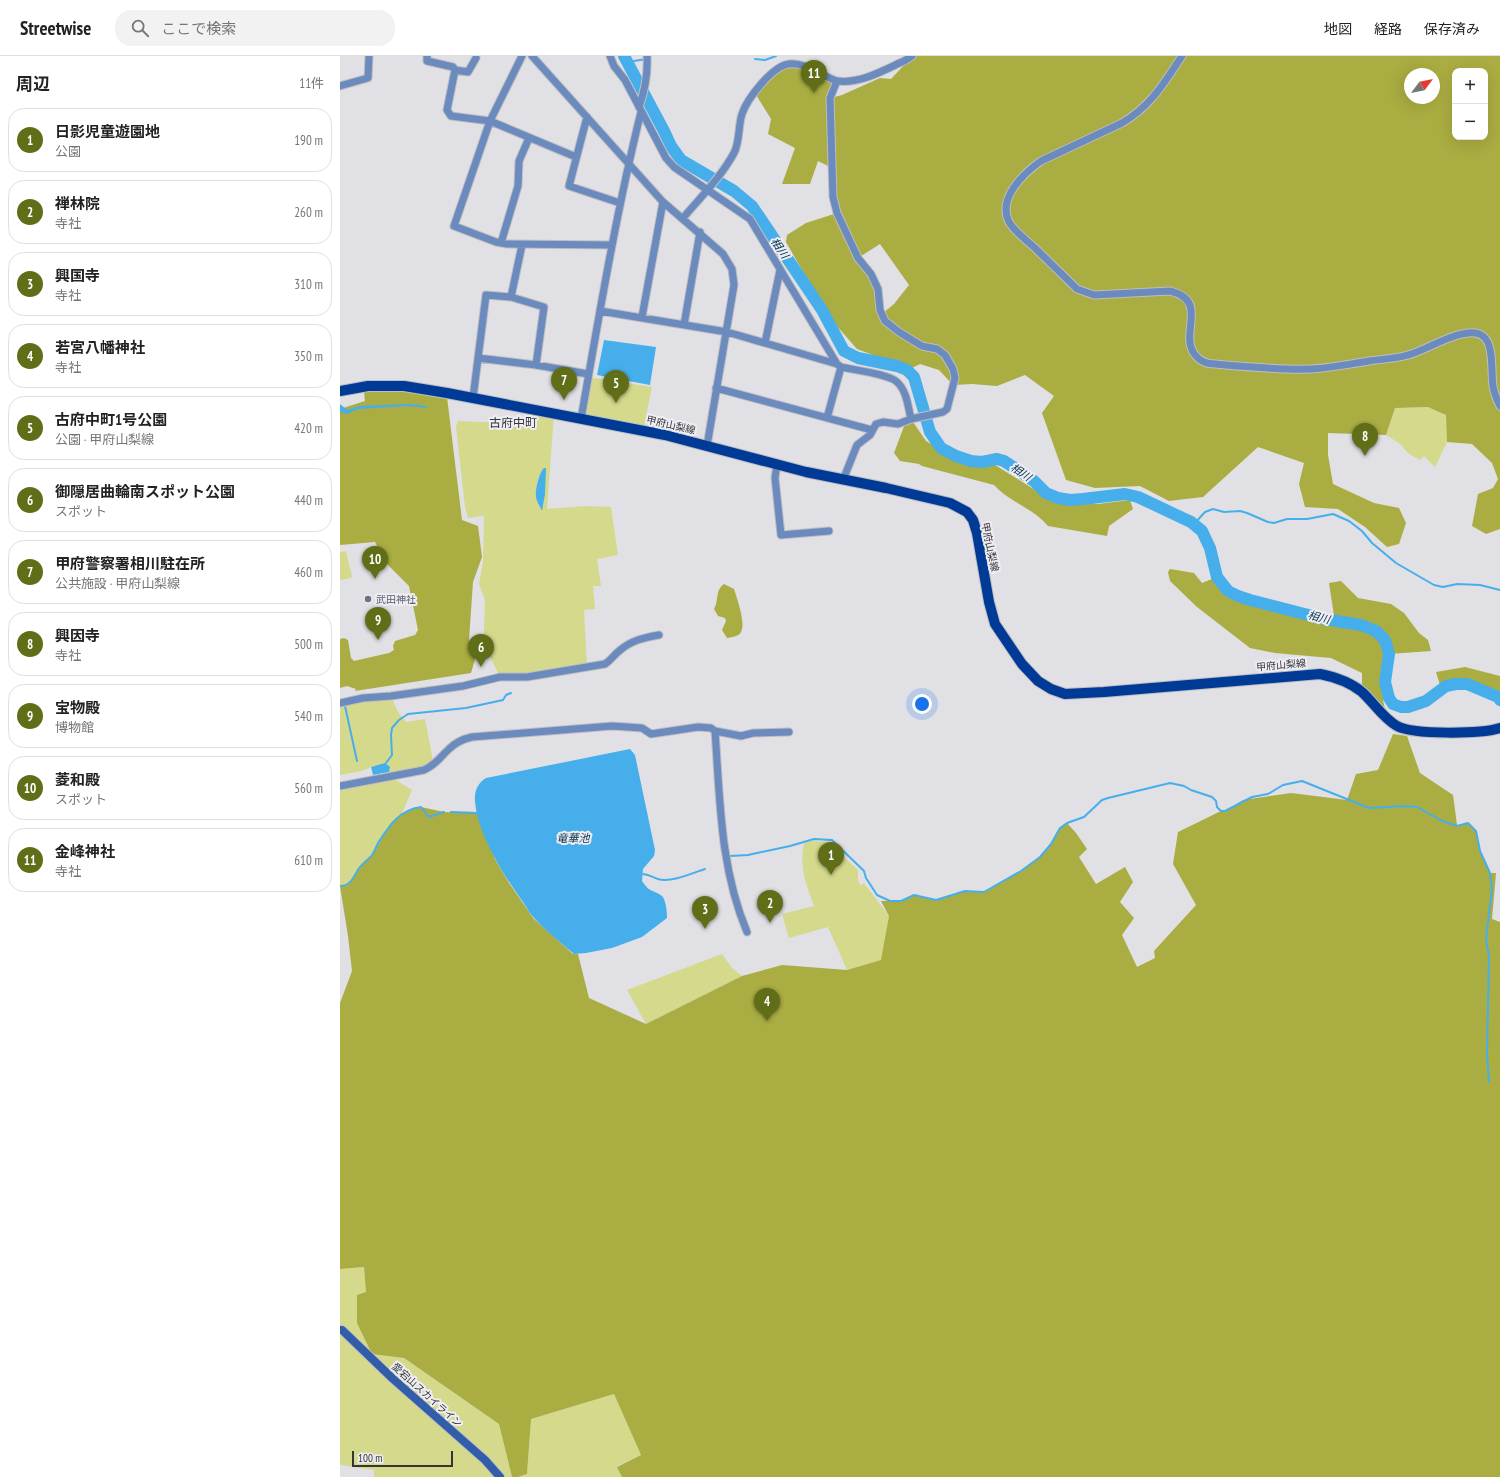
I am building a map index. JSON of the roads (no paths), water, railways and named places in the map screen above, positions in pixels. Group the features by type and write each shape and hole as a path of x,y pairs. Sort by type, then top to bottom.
{"main road":[{"name":"甲府山梨線","path":"340,391 368,386 404,386 473,398 665,435 843,480 886,488 950,503 967,512 973,520 977,533 989,602 995,624 1022,664 1038,681 1051,689 1065,694 1320,674 1335,677 1349,683 1362,692 1392,723 1398,727 1412,731 1481,732 1500,728"},
{"name":"愛宕山スカイライン","path":"340,1330 342,1330 392,1378 485,1460 500,1477"}],"street":[{"path":"340,86 368,78 369,56"},
{"path":"427,56 427,61 453,67 455,70 468,72 476,58"},
{"path":"522,56 490,121 454,226 501,243 522,245 611,245"},
{"path":"532,56 663,202 700,232 723,254 732,269 734,285 706,446"},
{"path":"610,56 614,66 625,80 640,107 666,158 674,166 709,187 750,219 839,366 827,418"},
{"path":"683,218 720,173 734,152 742,113 755,93 777,68 784,65 797,64 837,81 847,82 859,80 912,56"},
{"path":"1182,56 1155,97 1134,116 1041,161 1034,166 1012,190 1008,199 1006,214 1013,227 1077,289 1094,295 1170,291 1182,295 1188,301 1192,312 1189,338 1191,349 1197,358 1210,364 1286,369 1313,369 1408,356 1466,332 1477,333 1483,336 1490,346 1493,387 1500,406"},
{"path":"580,419 611,245 646,82 648,71 647,58"},
{"path":"455,70 447,110 451,116 490,121 576,157"},
{"path":"837,81 830,98 833,197 837,213 858,258 871,274 878,289 880,310 885,321 899,332 922,346 937,349 945,355 953,369 955,378 947,409 898,424 880,422 867,438 857,445 843,480"},
{"path":"587,117 569,186 620,203"},
{"path":"501,243 518,186 519,161 529,138"},
{"path":"642,317 663,202"},
{"path":"684,325 700,232"},
{"path":"511,297 522,245"},
{"path":"765,343 780,270"},
{"path":"473,398 486,295 511,297 544,306 536,365"},
{"path":"600,311 727,332 839,366 894,379 902,388 907,399 911,419"},
{"path":"478,358 536,365 588,374"},
{"path":"716,388 872,430"},
{"path":"777,464 775,478 781,535 829,531"},
{"path":"340,703 363,698 391,696 463,686 500,676 527,677 606,664 612,660 618,651 635,640 659,635"},
{"path":"340,786 424,770 434,766 449,748 462,740 472,737 612,726 642,728 651,734 698,727 711,728 715,731 741,736 753,733 789,732"},
{"path":"715,731 719,802 725,856 740,916 747,932"}],"water":[{"path":"604,340 656,347 650,385 597,375"},
{"path":"340,404 347,410 359,406 410,404 427,406 427,408 408,406 358,409 347,414 340,412"},
{"path":"544,468 546,468 545,494 542,511 537,500 536,493 539,477"},
{"name":"竜華池","path":"630,749 635,755 655,850 654,856 643,869 642,881 649,889 662,896 666,906 667,918 642,937 612,948 574,954 533,917 500,867 481,827 475,801 476,791 479,785 486,778"},
{"path":"385,763 390,767 389,772 373,775 371,767"}],"waterway":[{"name":"相川","path":"624,56 671,146 681,160 734,191 752,206 822,310 844,351 858,358 897,366 907,370 914,377 930,432 941,448 956,456 971,461 982,462 997,459 1004,461 1034,481 1046,493 1058,498 1070,500 1125,494 1138,497 1191,522 1202,531 1210,548 1217,577 1228,591 1250,600 1324,619 1361,625 1376,631 1385,640 1389,654 1385,682 1389,698 1393,704 1401,707 1408,707 1426,701 1446,686 1456,684 1467,684 1498,697 1500,700"},
{"path":"755,59 765,60 776,56"},
{"path":"628,62 646,59"},
{"path":"1194,524 1205,512 1213,509 1224,512 1240,511 1274,523 1287,519 1307,519 1333,514 1349,521 1362,531 1372,543 1396,563 1434,585 1443,587 1457,584 1480,585 1500,590"},
{"path":"386,763 392,755 392,728 399,720 408,714 466,708 503,700 506,695 511,693"},
{"path":"345,706 357,761"},
{"path":"730,856 748,855 814,839 832,840 864,871 866,878 877,895 890,901 901,901 914,895 936,900 965,891 984,892 1021,871 1040,857 1051,844 1060,828 1067,823 1084,817 1102,800 1170,783 1184,786 1212,797 1216,801 1217,807 1221,811 1225,811 1252,797 1268,794 1283,785 1302,781 1369,808 1404,806 1417,807 1442,821 1457,826 1468,823 1476,831 1480,851 1490,873 1492,889 1486,939 1489,956 1487,1054 1489,1082"},
{"path":"340,886 344,886 352,880 359,868 372,855 386,831 401,815 421,807 429,817 444,812"},
{"path":"451,812 477,813"},
{"path":"643,874 658,879 669,880 705,869"}],"place":[{"name":"金峰神社","path":"814,93"},
{"name":"甲府警察署相川駐在所","path":"564,400"},
{"name":"古府中町1号公園","path":"616,403"},
{"name":"興因寺","path":"1365,456"},
{"name":"菱和殿","path":"375,579"},
{"name":"武田神社","path":"368,599"},
{"name":"宝物殿","path":"378,640"},
{"name":"御隠居曲輪南スポット公園","path":"481,667"},
{"name":"日影児童遊園地","path":"831,875"},
{"name":"禅林院","path":"770,923"},
{"name":"興国寺","path":"705,929"},
{"name":"若宮八幡神社","path":"767,1021"}],"district":[{"name":"古府中町","path":"513,422"}]}
